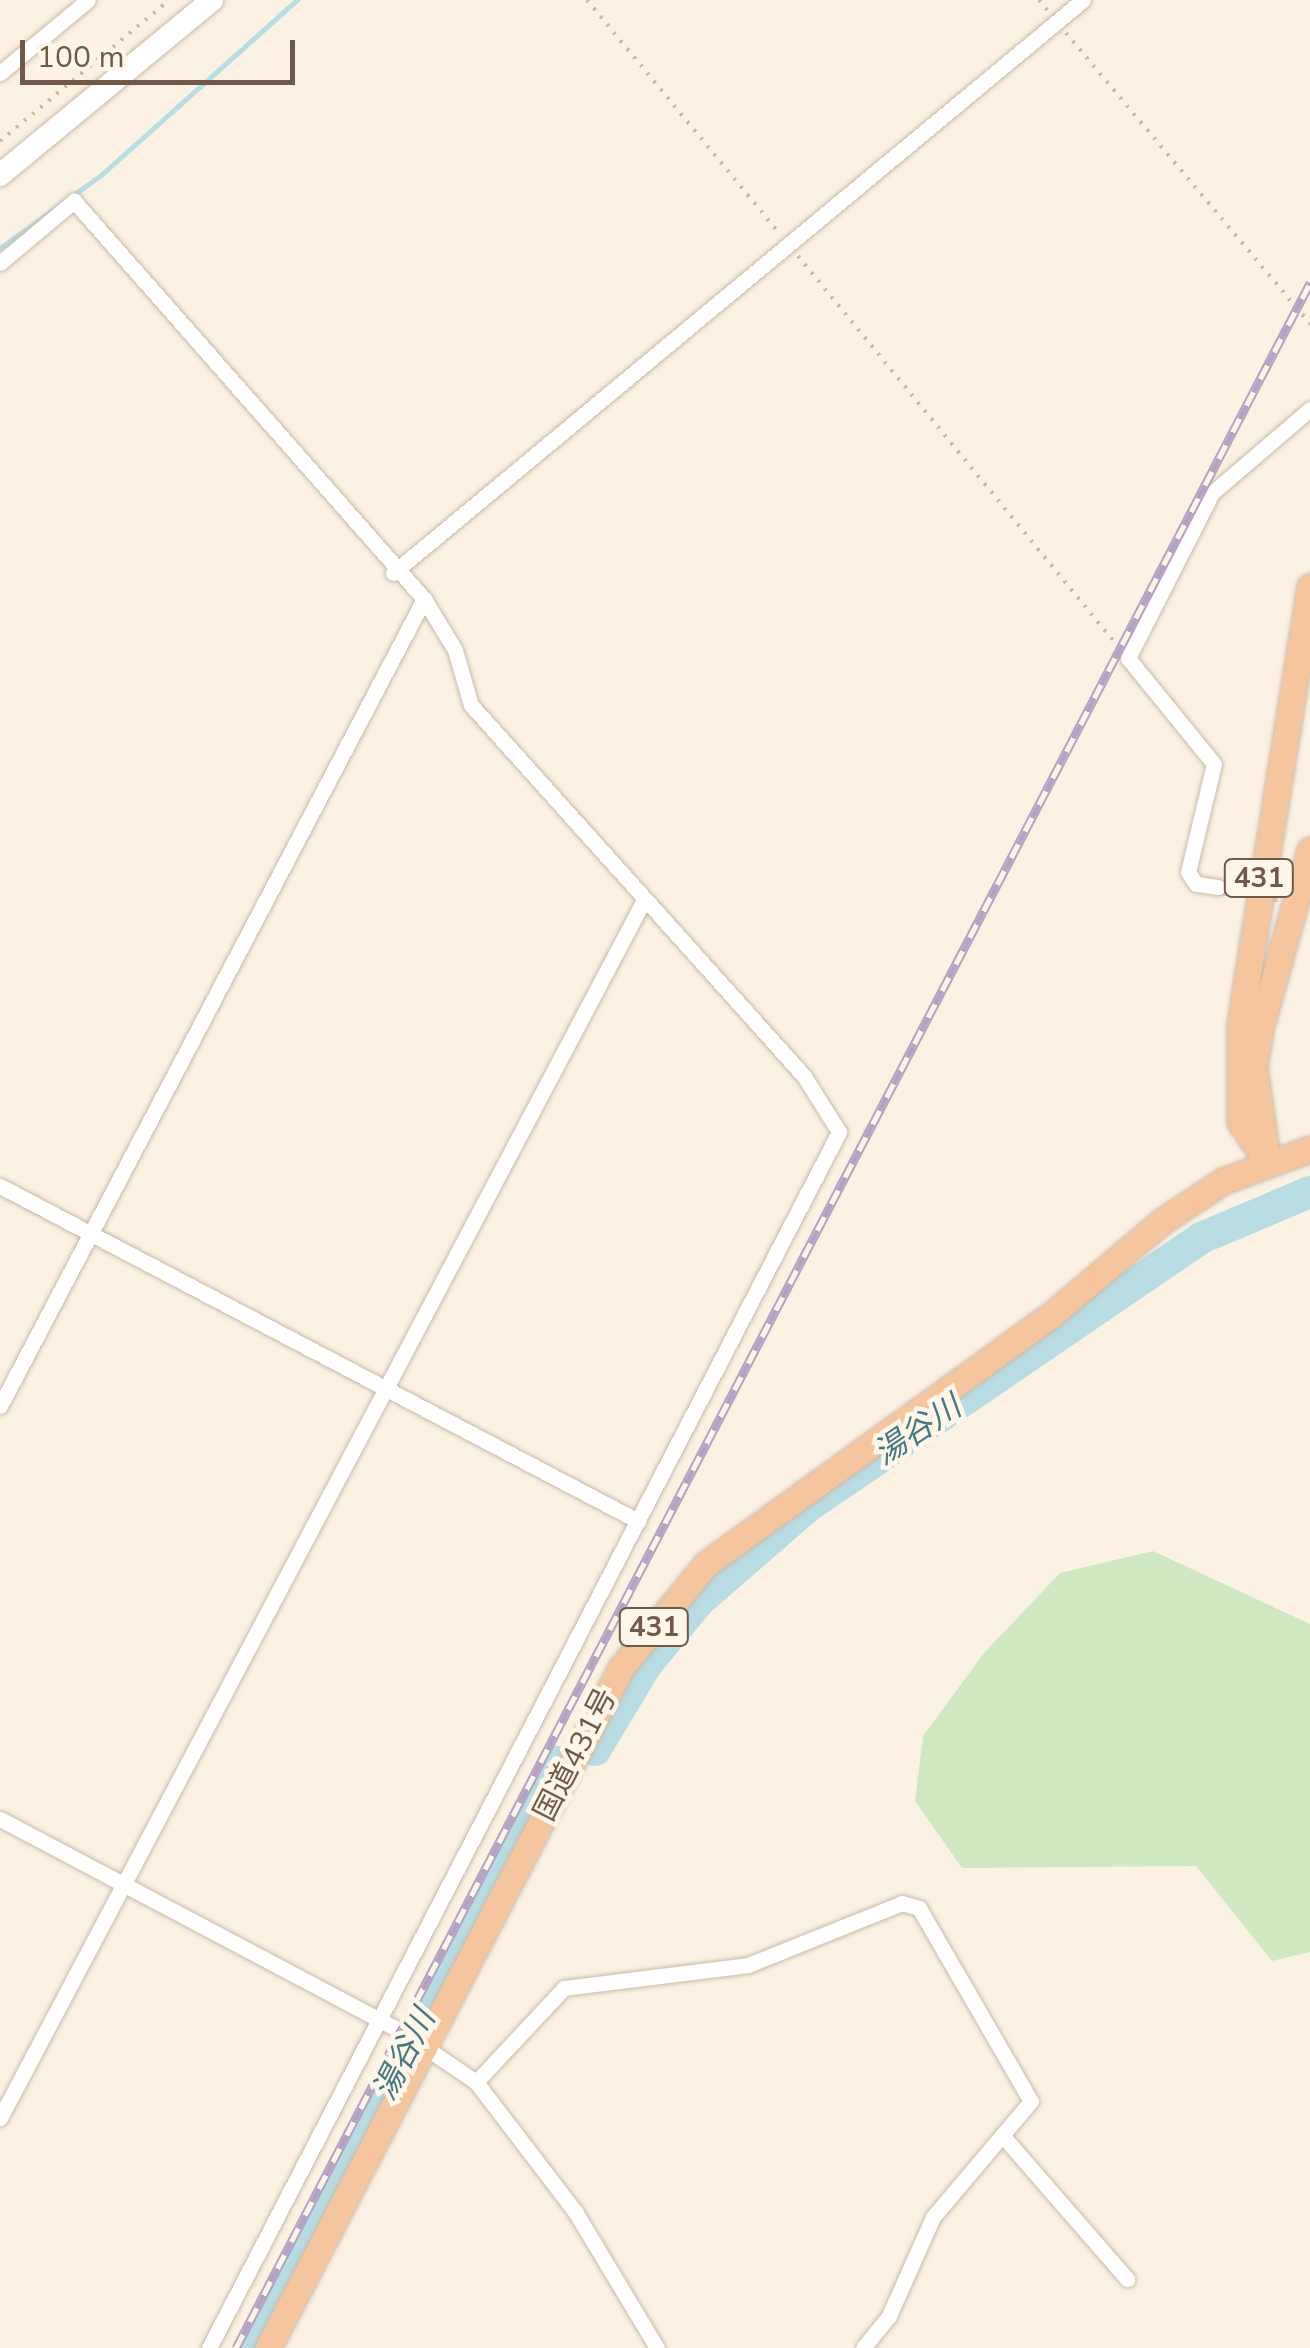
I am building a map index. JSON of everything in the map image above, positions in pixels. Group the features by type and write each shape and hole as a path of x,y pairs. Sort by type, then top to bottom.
{"highway":[{"name":"431","path":"1268,1163 1240,1122 1240,1023 1310,587"},
{"name":"431","path":"1268,1163 1254,1068 1310,850"},
{"name":"国道431号","path":"268,2348 621,1668 706,1564 1049,1317 1161,1222 1268,1163 1310,1149"}],"main road":[{"path":"0,175 212,0"}],"street":[{"path":"0,73 88,0"},
{"path":"392,574 1083,0"},
{"path":"0,263 74,201 392,574 424,600 455,650 471,706 804,1076 839,1132 209,2348"},
{"path":"1218,887 1196,884 1188,872 1214,764 1128,658 1212,492 1310,408"},
{"path":"0,1406 424,600"},
{"path":"0,2118 644,900"},
{"path":"0,1186 638,1520"},
{"path":"0,1819 426,2048 476,2082 576,2213 657,2348"},
{"path":"476,2082 564,1988 748,1964 902,1903 919,1908 1031,2101 933,2217 889,2316 864,2348"},
{"path":"1002,2135 1127,2279"}],"path":[{"path":"0,141 169,0"},
{"path":"587,0 1128,658"},
{"path":"1056,22 1310,324"}],"green space":[{"path":"1153,1551 1310,1624 1310,1952 1272,1961 1196,1866 962,1868 915,1801 923,1736 984,1653 1060,1573"}],"waterway":[{"path":"0,248 101,175 297,0"},
{"name":"湯谷川","path":"595,1750 646,1665 699,1601 807,1507 1201,1238 1310,1192"},
{"name":"湯谷川","path":"253,2348 556,1762"}],"tunnel":[{"path":"1218,887 1310,898"}],"railway":[{"path":"236,2348 1310,283"}]}
